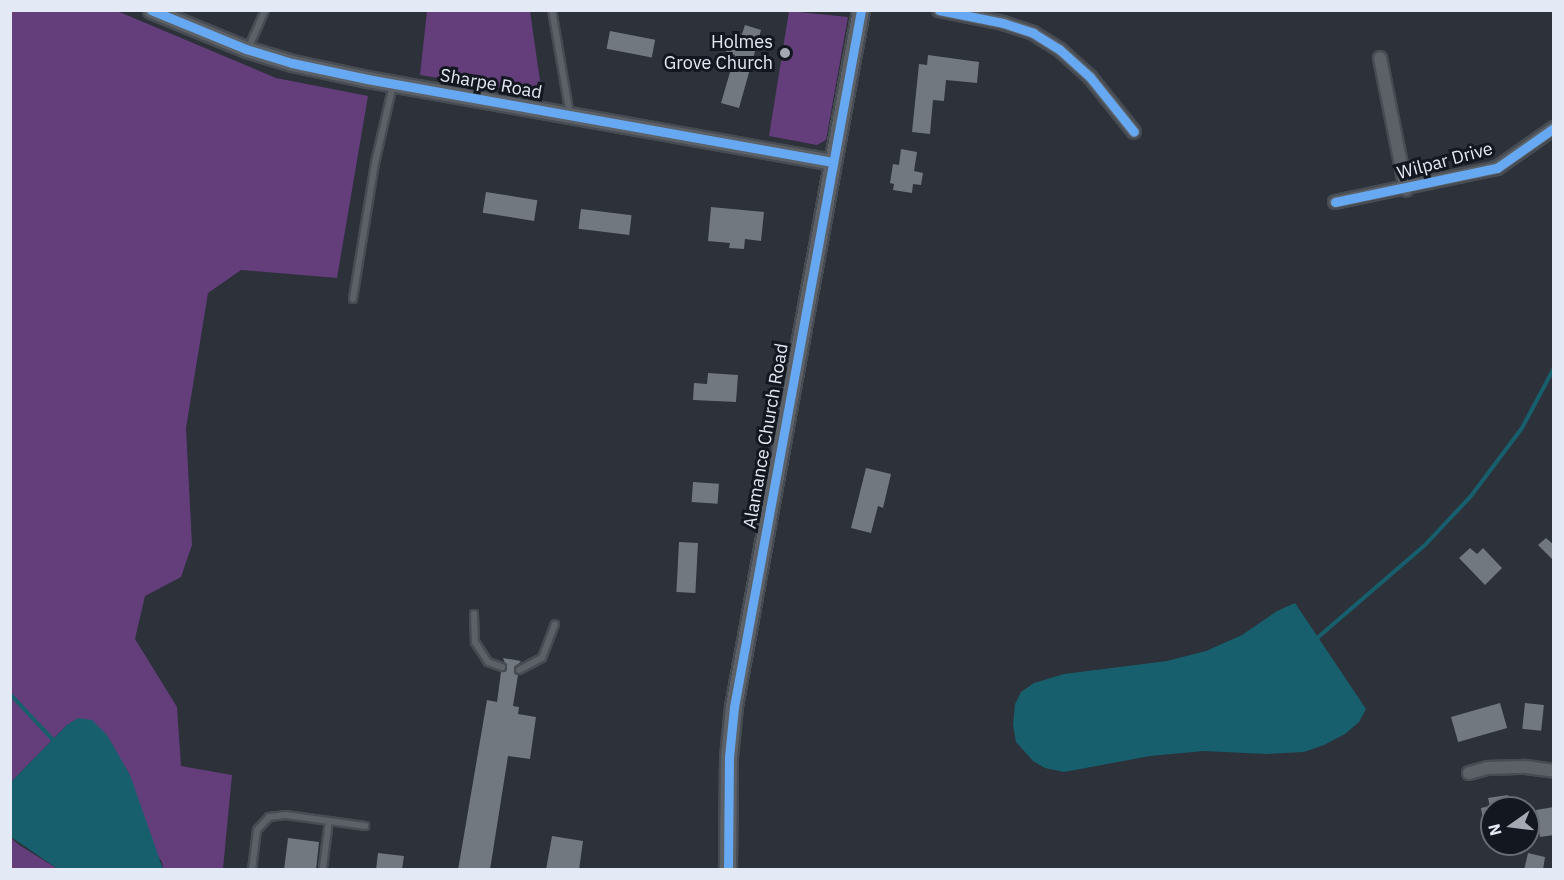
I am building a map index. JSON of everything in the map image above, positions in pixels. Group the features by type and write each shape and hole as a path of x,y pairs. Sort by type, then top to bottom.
{"main road":[{"name":"Alamance Church Road","path":"728,870 729,757 734,707 861,10"}],"street":[{"name":"Sharpe Road","path":"151,10 248,50 292,63 394,84 833,162"},
{"path":"939,10 1003,23 1039,37 1059,49 1090,77 1134,132"},
{"path":"1380,58 1406,189"},
{"name":"Wilpar Drive","path":"1335,202 1406,189 1497,168 1554,128"},
{"path":"1469,773 1488,768 1526,767 1554,771"}],"lane":[{"path":"248,50 265,10"},
{"path":"552,10 570,115"},
{"path":"353,299 375,163 394,84"},
{"path":"474,614 475,642 488,662 502,667"},
{"path":"519,670 542,658 555,624"},
{"path":"252,870 257,830 269,818 286,815 365,826"},
{"path":"323,867 329,821"}],"shaded area":[{"path":"11,11 117,11 276,78 368,96 337,278 241,270 208,293 186,428 192,545 181,577 145,596 135,639 177,707 181,766 232,775 223,869 163,869 162,862 67,725 11,782"},
{"path":"427,11 530,11 542,95 420,75"},
{"path":"789,11 848,17 826,140 817,145 769,136"},
{"path":"10,837 19,845 58,869 11,869"}],"water":[{"path":"1295,603 1366,709 1359,722 1345,734 1324,745 1304,752 1266,754 1204,751 1150,756 1064,772 1045,768 1033,761 1016,742 1013,725 1015,704 1021,692 1034,683 1064,674 1167,661 1206,651 1242,635 1277,611"},
{"path":"78,718 92,720 107,735 130,775 163,869 58,869 11,837 11,782 67,725"}],"building":[{"path":"745,25 761,30 739,108 721,103 735,55 726,52 730,37 740,40"},
{"path":"610,31 655,40 652,57 607,49"},
{"path":"928,55 979,62 977,83 946,80 944,101 933,100 930,134 912,132 919,64 927,65"},
{"path":"901,149 917,152 914,171 923,173 921,185 913,184 912,193 893,190 894,184 890,183 893,164 899,165"},
{"path":"486,192 537,200 534,221 483,213"},
{"path":"711,207 764,212 761,241 745,239 744,249 729,248 730,243 708,241"},
{"path":"581,209 632,215 629,235 579,229"},
{"path":"708,373 738,375 736,402 693,400 694,383 707,384"},
{"path":"866,468 891,474 883,508 878,506 871,533 851,528"},
{"path":"693,482 719,484 718,504 692,502"},
{"path":"1546,538 1554,545 1554,561 1538,545"},
{"path":"679,542 698,543 695,593 676,592"},
{"path":"1470,548 1477,554 1483,548 1502,568 1485,585 1459,558"},
{"path":"503,658 521,661 514,669 518,675 513,706 519,707 518,714 536,717 530,759 508,756 490,870 458,870 487,700 497,702 501,672 507,668"},
{"path":"1500,703 1507,728 1458,742 1451,717"},
{"path":"1525,703 1544,705 1541,731 1522,729"},
{"path":"1554,807 1554,835 1540,837 1540,809"},
{"path":"552,836 583,841 579,870 546,870"},
{"path":"288,838 319,842 316,870 284,870"},
{"path":"378,853 404,856 402,870 376,870"},
{"path":"1527,856 1545,857 1543,870 1524,870"}],"waterway":[{"path":"1316,639 1425,545 1471,496 1522,428 1554,368"},
{"path":"10,694 56,743"}],"cycle path":[{"path":"151,10 246,49 292,63 367,79 833,162"},
{"path":"728,870 729,757 734,707 861,10"},
{"path":"939,10 1003,23 1033,33 1059,49 1090,77 1134,132"},
{"path":"1335,202 1497,168 1554,128"}],"place":[{"name":"Holmes Grove Church","path":"785,53"}]}
